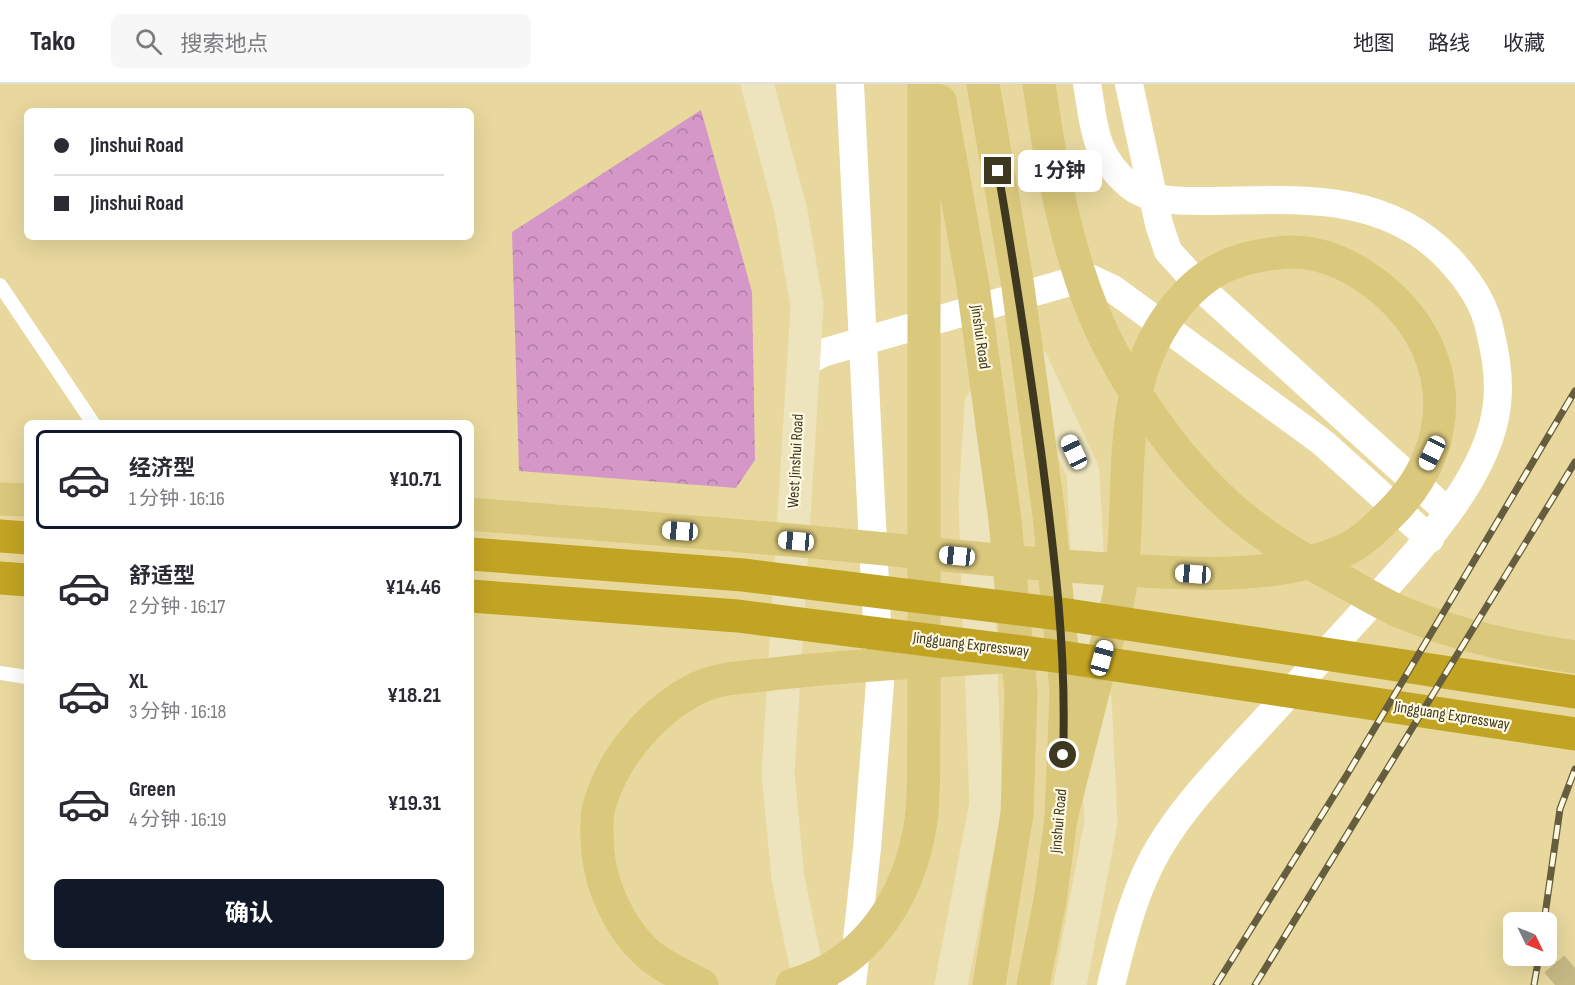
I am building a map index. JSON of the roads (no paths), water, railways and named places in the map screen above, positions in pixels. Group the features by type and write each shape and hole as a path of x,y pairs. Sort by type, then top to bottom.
{"highway":[{"path":"0,536 24,538"},
{"path":"474,554 766,578 1068,615 1575,692"},
{"path":"0,578 24,580"},
{"name":"Jingguang Expressway","path":"474,596 738,616 1041,654 1575,734"}],"main road":[{"path":"792,985 809,980 835,966 867,941 893,908 908,873 921,821 924,729 924,84"},
{"name":"Jinshui Road","path":"937,84 973,286 1005,520 1021,693 1017,814 989,985"},
{"name":"Jinshui Road","path":"983,84 1027,352 1049,515 1066,692 1061,818 1050,901 1033,985"},
{"path":"1039,84 1048,150 1067,231 1106,340 1141,401 1210,488 1248,522 1290,552 1396,610 1455,630 1536,651 1575,657"},
{"path":"474,514 1072,567 1116,569 1121,569 1138,571 1193,574 1245,572 1313,561 1346,550 1370,534 1396,509 1417,485 1432,453 1439,420 1439,385 1434,356 1414,321 1388,293 1353,268 1306,251 1253,255 1214,269 1182,298 1157,331 1144,359 1132,405 1127,489 1121,568 1121,569 1121,579 1120,590 1061,818"},
{"path":"0,499 24,500"},
{"path":"702,985 671,970 647,953 626,927 611,900 600,867 596,835 599,804 614,771 634,740 662,711 698,688 729,679 797,671 1041,654"}],"street":[{"name":"West Jinshui Road","path":"757,84 790,212 807,306 801,365 778,774 788,878 810,985"},
{"path":"850,84 880,683 867,848 852,985"},
{"path":"1087,84 1099,148 1131,187 1160,198 1185,201 1309,200 1379,211 1431,241 1466,277 1489,323 1497,361 1497,405 1487,440 1449,512 1430,539 1194,797 1158,849 1140,889 1127,920 1112,985"},
{"path":"1129,84 1159,224 1168,251 1203,290 1449,512"},
{"path":"801,365 822,353 1087,278 1113,289 1322,442 1430,539"},
{"path":"1027,352 1083,472 1101,822 1071,985"},
{"path":"951,985 986,804 975,502 984,366"}],"lane":[{"path":"0,285 91,420"},
{"path":"0,673 24,677"}],"tunnel":[{"path":"1555,985 1575,968"}],"railway":[{"path":"1216,985 1348,773 1575,391"},
{"path":"1255,985 1575,462"},
{"path":"1545,912 1560,809 1575,769"},
{"path":"1534,985 1537,966"}]}
